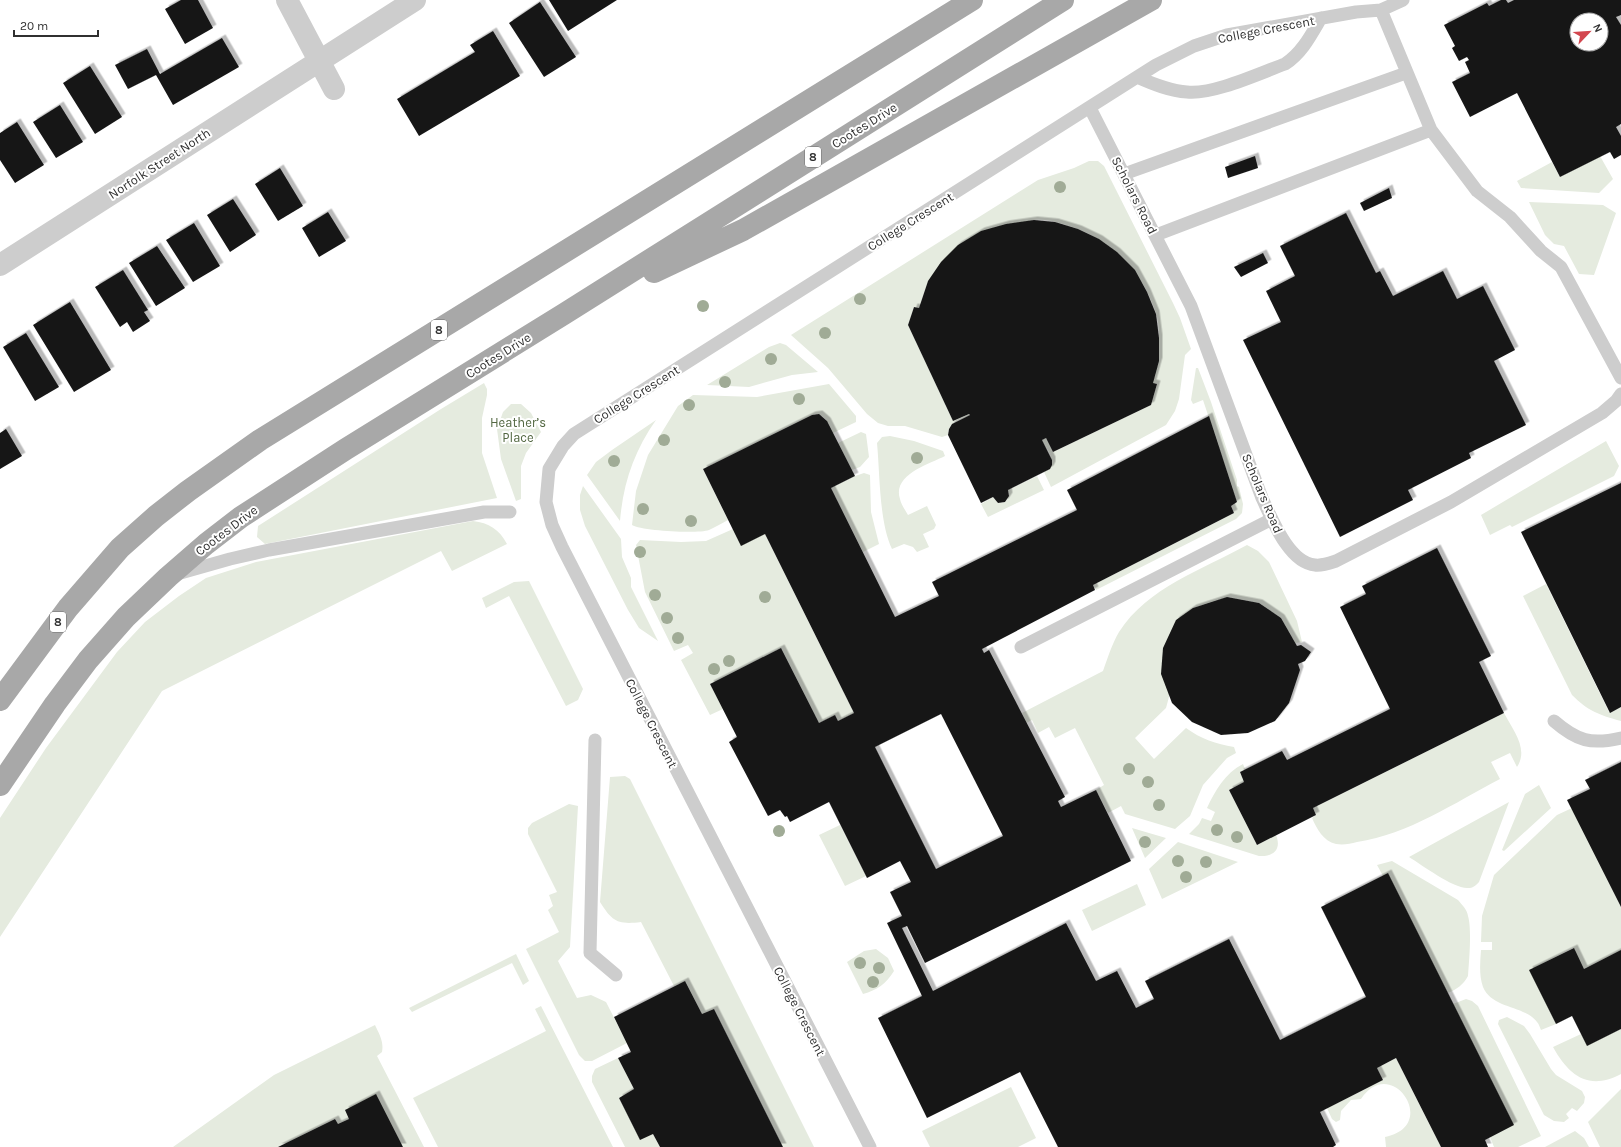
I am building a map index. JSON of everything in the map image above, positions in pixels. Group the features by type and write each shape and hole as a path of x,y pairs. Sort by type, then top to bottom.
{"main road":[{"path":"767,126 948,0"},
{"name":"8","path":"0,700 68,608 120,548 156,516 188,491 260,440 972,0"},
{"name":"Cootes Drive","path":"0,785 55,704 88,660 126,617 168,577 206,544 241,517 346,449 564,314 1063,0"},
{"path":"564,314 743,230 1151,0"}],"street":[{"path":"288,0 334,89"},
{"name":"Norfolk Street North","path":"0,265 415,0"}],"lane":[{"name":"College Crescent","path":"870,1147 552,526 546,502 549,469 563,446 574,434 1174,55 1227,35 1356,12 1381,10 1403,0"},
{"path":"1381,10 1431,130 1477,191 1510,217 1541,251 1561,267 1621,378"},
{"path":"1137,77 1162,87 1188,92 1202,92 1217,89 1285,64 1304,46 1321,18"},
{"path":"1124,174 1406,73"},
{"name":"Scholars Road","path":"1090,108 1156,236 1200,326 1262,498 1288,548 1306,563 1325,565 1336,561 1451,502 1602,413 1616,401 1621,394"},
{"path":"1156,236 1431,130"},
{"path":"168,577 230,559 269,550 484,512 510,512"},
{"path":"1021,647 1272,519"},
{"path":"1554,721 1568,733 1591,741 1604,741 1621,738"},
{"path":"595,740 590,953 616,975"}],"green space":[{"path":"1600,156 1613,179 1599,193 1521,188 1517,181 1552,162 1560,177"},
{"path":"1089,161 1098,161 1104,166 1173,303 1191,349 1185,355 1179,399 1175,411 1166,425 1051,487 1044,472 1051,465 1052,461 1042,440 1046,438 1053,452 1151,405 1157,384 1153,383 1159,339 1158,321 1150,297 1142,283 1133,270 1110,247 1097,238 1063,224 1041,220 1030,221 928,281 919,308 914,307 908,325 953,421 969,414 970,415 952,424 948,435 942,437 905,426 888,426 878,423 867,414 828,368 791,335 1038,180 1074,168"},
{"path":"1529,202 1603,205 1616,213 1594,275 1579,274 1564,246 1554,244 1545,235"},
{"path":"780,343 786,345 818,372 792,375 749,387 707,385 769,347"},
{"path":"1196,368 1198,368 1211,402 1237,480 1237,486 1239,487 1243,504 1242,513 1236,519 1096,590 1093,585 1234,513 1231,506 1237,502 1203,400 1193,404 1191,400"},
{"path":"484,383 487,389 487,395 482,418 482,453 497,498 265,544 257,537 258,526"},
{"path":"829,384 856,416 856,422 833,433 826,419 820,415 812,415 703,469 728,520 709,530 694,532 647,529 632,525 636,491 648,455 678,406 693,395 757,397"},
{"name":"Heather’s Place","path":"511,404 521,404 531,413 541,432 526,453 521,466 521,499 516,501 501,459 497,429 503,412"},
{"path":"656,420 648,432 631,468 624,494 620,521 587,475 596,462"},
{"path":"861,432 866,434 869,457 860,467 852,470 838,443"},
{"path":"890,436 914,441 943,451 945,456 922,467 901,483 899,491 901,501 908,515 927,506 936,525 934,529 923,534 929,547 917,552 913,547 904,544 892,549 888,538 882,512 877,443 882,437"},
{"path":"1606,441 1619,466 1614,476 1512,527 1510,525 1490,535 1481,515"},
{"path":"864,473 870,475 871,512 879,544 863,552 831,488"},
{"path":"1037,476 1044,490 988,517 981,504 993,497 998,503 1005,502 1009,496 1008,490"},
{"path":"583,486 621,539 622,557 631,578 631,587 658,641 639,628 628,610 585,526 580,510 580,495"},
{"path":"473,521 489,525 501,534 507,544 452,571 441,551 162,691 0,937 0,818 46,748 117,652 145,622 206,578 256,562"},
{"path":"733,529 765,534 854,713 838,721 835,715 819,723 781,648 710,684 723,709 710,715 681,660 693,653 688,645 674,651 645,592 636,545 640,540 681,542 706,541"},
{"path":"1247,545 1258,551 1269,562 1297,621 1302,642 1295,643 1281,618 1259,603 1228,597 1193,608 1166,708 1135,738 1154,759 1186,728 1209,740 1234,747 1236,753 1227,758 1203,785 1190,816 1175,829 1125,814 1121,806 1108,813 1096,790 1104,785 1075,728 1055,738 1049,727 1038,733 1032,720 1026,723 1022,713 1103,671 1119,632 1131,616 1160,591"},
{"path":"529,581 583,689 578,700 566,706 509,596 486,608 482,598 514,582"},
{"path":"1546,584 1609,712 1621,707 1621,721 1594,712 1572,695 1523,596"},
{"path":"1504,713 1521,746 1521,753 1517,767 1510,753 1491,762 1500,779 1413,825 1376,838 1349,844 1336,844 1327,840 1318,830 1312,818 1316,815 1313,808"},
{"path":"1243,764 1245,769 1240,772 1244,782 1229,790 1257,845 1276,835 1278,845 1275,852 1272,854 1259,856 1189,834 1199,824 1202,818 1211,821 1215,812 1207,808 1213,795 1226,777"},
{"path":"625,776 630,779 814,1147 783,1147 714,1009 702,1014 685,981 674,986 641,922 626,923 616,920 608,914 600,902 610,777"},
{"path":"1539,785 1551,808 1504,851 1502,850 1525,794"},
{"path":"1509,802 1479,882 1471,888 1455,885 1447,881 1409,857"},
{"path":"569,804 578,806 570,947 558,961 577,998 591,995 606,1002 627,1043 592,1061 585,1061 579,1055 526,949 559,932 548,910 553,906 549,895 557,892 528,834 528,828 532,823"},
{"path":"1572,808 1621,907 1621,950 1584,969 1573,948 1530,970 1556,1024 1541,1030 1538,1023 1531,1017 1524,1012 1493,999 1487,994 1483,987 1480,974 1481,950 1492,950 1492,942 1481,942 1482,916 1494,875 1557,815"},
{"path":"840,825 866,876 845,886 819,835"},
{"path":"1132,828 1166,838 1145,858"},
{"path":"1178,842 1238,862 1162,899 1149,869"},
{"path":"1392,861 1458,900 1467,911 1470,937 1468,976 1460,986 1448,993 1377,865"},
{"path":"1137,884 1146,905 1092,931 1082,910"},
{"path":"876,949 888,958 894,971 888,980 881,986 873,991 863,994 847,962 864,951"},
{"path":"516,954 529,981 523,985 512,963 412,1012 409,1008"},
{"path":"1466,999 1472,1001 1478,1006 1541,1136 1518,1147 1494,1147 1490,1137 1453,1004"},
{"path":"541,1006 613,1147 438,1147 413,1098 546,1031 535,1009"},
{"path":"1507,1017 1524,1026 1556,1075 1582,1091 1585,1097 1584,1103 1577,1111 1572,1108 1566,1114 1569,1118 1564,1122 1554,1121 1544,1115 1498,1024 1499,1020"},
{"path":"375,1025 382,1044 382,1052 377,1056 424,1147 403,1147 376,1095 349,1119 338,1124 335,1119 278,1147 173,1147 274,1075"},
{"path":"1621,1029 1621,1074 1610,1079 1590,1081 1581,1078 1566,1066 1553,1047 1581,1034 1587,1045"},
{"path":"618,1058 634,1089 619,1098 640,1139 653,1134 660,1147 625,1147 592,1082 592,1076 595,1069"},
{"path":"1396,1058 1441,1147 1386,1147 1385,1137 1401,1130 1409,1120 1410,1108 1405,1097 1397,1088 1385,1084 1373,1087 1361,1099 1351,1100 1341,1111 1340,1120 1336,1122 1332,1119 1327,1108 1383,1080 1377,1068"},
{"path":"1011,1087 1036,1138 1018,1147 930,1147 922,1131"},
{"path":"1621,1089 1621,1147 1600,1147 1588,1122"},
{"path":"1575,1131 1584,1138 1589,1147 1545,1147"}],"building":[{"path":"181,0 198,0 213,28 185,44 165,9"},
{"path":"549,0 617,0 568,31"},
{"path":"1501,0 1506,0 1508,3 1514,0 1621,0 1621,15 1616,17 1621,25 1621,124 1616,127 1621,136 1621,155 1614,159 1610,152 1560,177 1517,93 1470,117 1452,82 1470,73 1465,62 1469,60 1467,57 1459,61 1452,48 1455,46 1444,25 1487,3 1489,6"},
{"path":"540,2 576,57 544,77 509,23"},
{"path":"493,31 520,76 419,136 397,99 475,52 470,45"},
{"path":"222,38 239,67 173,105 156,75 128,89 115,65 147,49 160,74"},
{"path":"90,66 122,117 95,134 63,83"},
{"path":"60,105 83,142 56,158 33,122"},
{"path":"17,122 44,165 15,183 0,160 0,133"},
{"path":"1255,156 1258,168 1228,178 1225,167"},
{"path":"280,168 303,206 278,221 255,184"},
{"path":"1389,188 1392,198 1364,211 1360,203"},
{"path":"233,199 256,235 230,252 207,215"},
{"path":"328,212 346,241 319,257 302,228"},
{"path":"1346,213 1376,273 1380,271 1393,296 1443,271 1457,299 1483,286 1515,350 1494,361 1526,425 1469,453 1471,458 1408,490 1413,500 1340,537 1243,340 1281,322 1266,291 1295,276 1280,246"},
{"path":"1034,220 1055,222 1078,229 1099,239 1117,252 1135,270 1147,292 1156,314 1159,338 1159,361 1153,383 1157,384 1151,405 1053,452 1046,438 1042,440 1052,460 1050,469 1008,490 1009,496 1005,502 998,503 993,497 981,503 948,435 952,424 970,415 969,414 953,421 908,325 914,307 919,308 928,281 941,262 958,245 981,231 1006,224"},
{"path":"194,223 220,266 193,282 166,240"},
{"path":"157,246 185,288 156,306 129,263"},
{"path":"1263,253 1268,263 1241,277 1234,267"},
{"path":"123,270 148,310 144,312 150,321 133,332 127,322 120,327 95,287"},
{"path":"70,302 111,370 74,392 33,325"},
{"path":"26,333 59,387 35,401 3,347"},
{"path":"819,414 827,421 855,476 831,488 895,617 939,596 932,582 1077,510 1067,490 1209,416 1237,502 1231,506 1234,513 1093,585 1095,590 982,649 984,653 989,650 1065,797 1058,801 1061,807 1096,790 1131,861 925,963 907,926 902,928 933,991 1066,923 1096,981 1117,971 1136,1008 1154,999 1145,981 1229,939 1280,1040 1366,997 1321,907 1388,873 1514,1125 1485,1140 1488,1147 1441,1147 1396,1058 1377,1068 1383,1080 1320,1112 1336,1145 1333,1147 1058,1147 1020,1072 927,1118 878,1018 922,996 887,923 902,916 890,892 911,882 900,861 867,878 829,802 790,822 787,816 785,817 780,810 768,816 729,742 737,737 710,684 781,648 819,723 835,715 838,721 854,713 765,534 741,546 703,469 812,415","holes":["941,714 1003,836 936,869 875,747"]},
{"path":"6,429 22,456 0,469 0,433"},
{"path":"1621,483 1621,707 1610,713 1521,532"},
{"path":"1437,548 1491,656 1479,662 1504,713 1313,808 1316,815 1257,845 1229,790 1244,782 1240,772 1282,751 1287,760 1390,709 1340,607 1366,594 1362,586"},
{"path":"1227,597 1259,603 1281,618 1297,646 1301,645 1311,652 1305,661 1298,664 1300,670 1289,703 1275,721 1248,733 1221,735 1192,722 1172,703 1161,674 1163,648 1176,620 1193,608"},
{"path":"1621,762 1621,907 1567,800 1590,789 1585,780"},
{"path":"1574,948 1584,969 1621,950 1621,1029 1587,1046 1572,1016 1556,1024 1529,970"},
{"path":"685,981 702,1014 714,1009 783,1147 660,1147 653,1134 640,1140 619,1098 634,1089 618,1058 631,1052 614,1017"},
{"path":"376,1094 403,1147 278,1147 335,1119 338,1124 349,1119 345,1110"}]}
